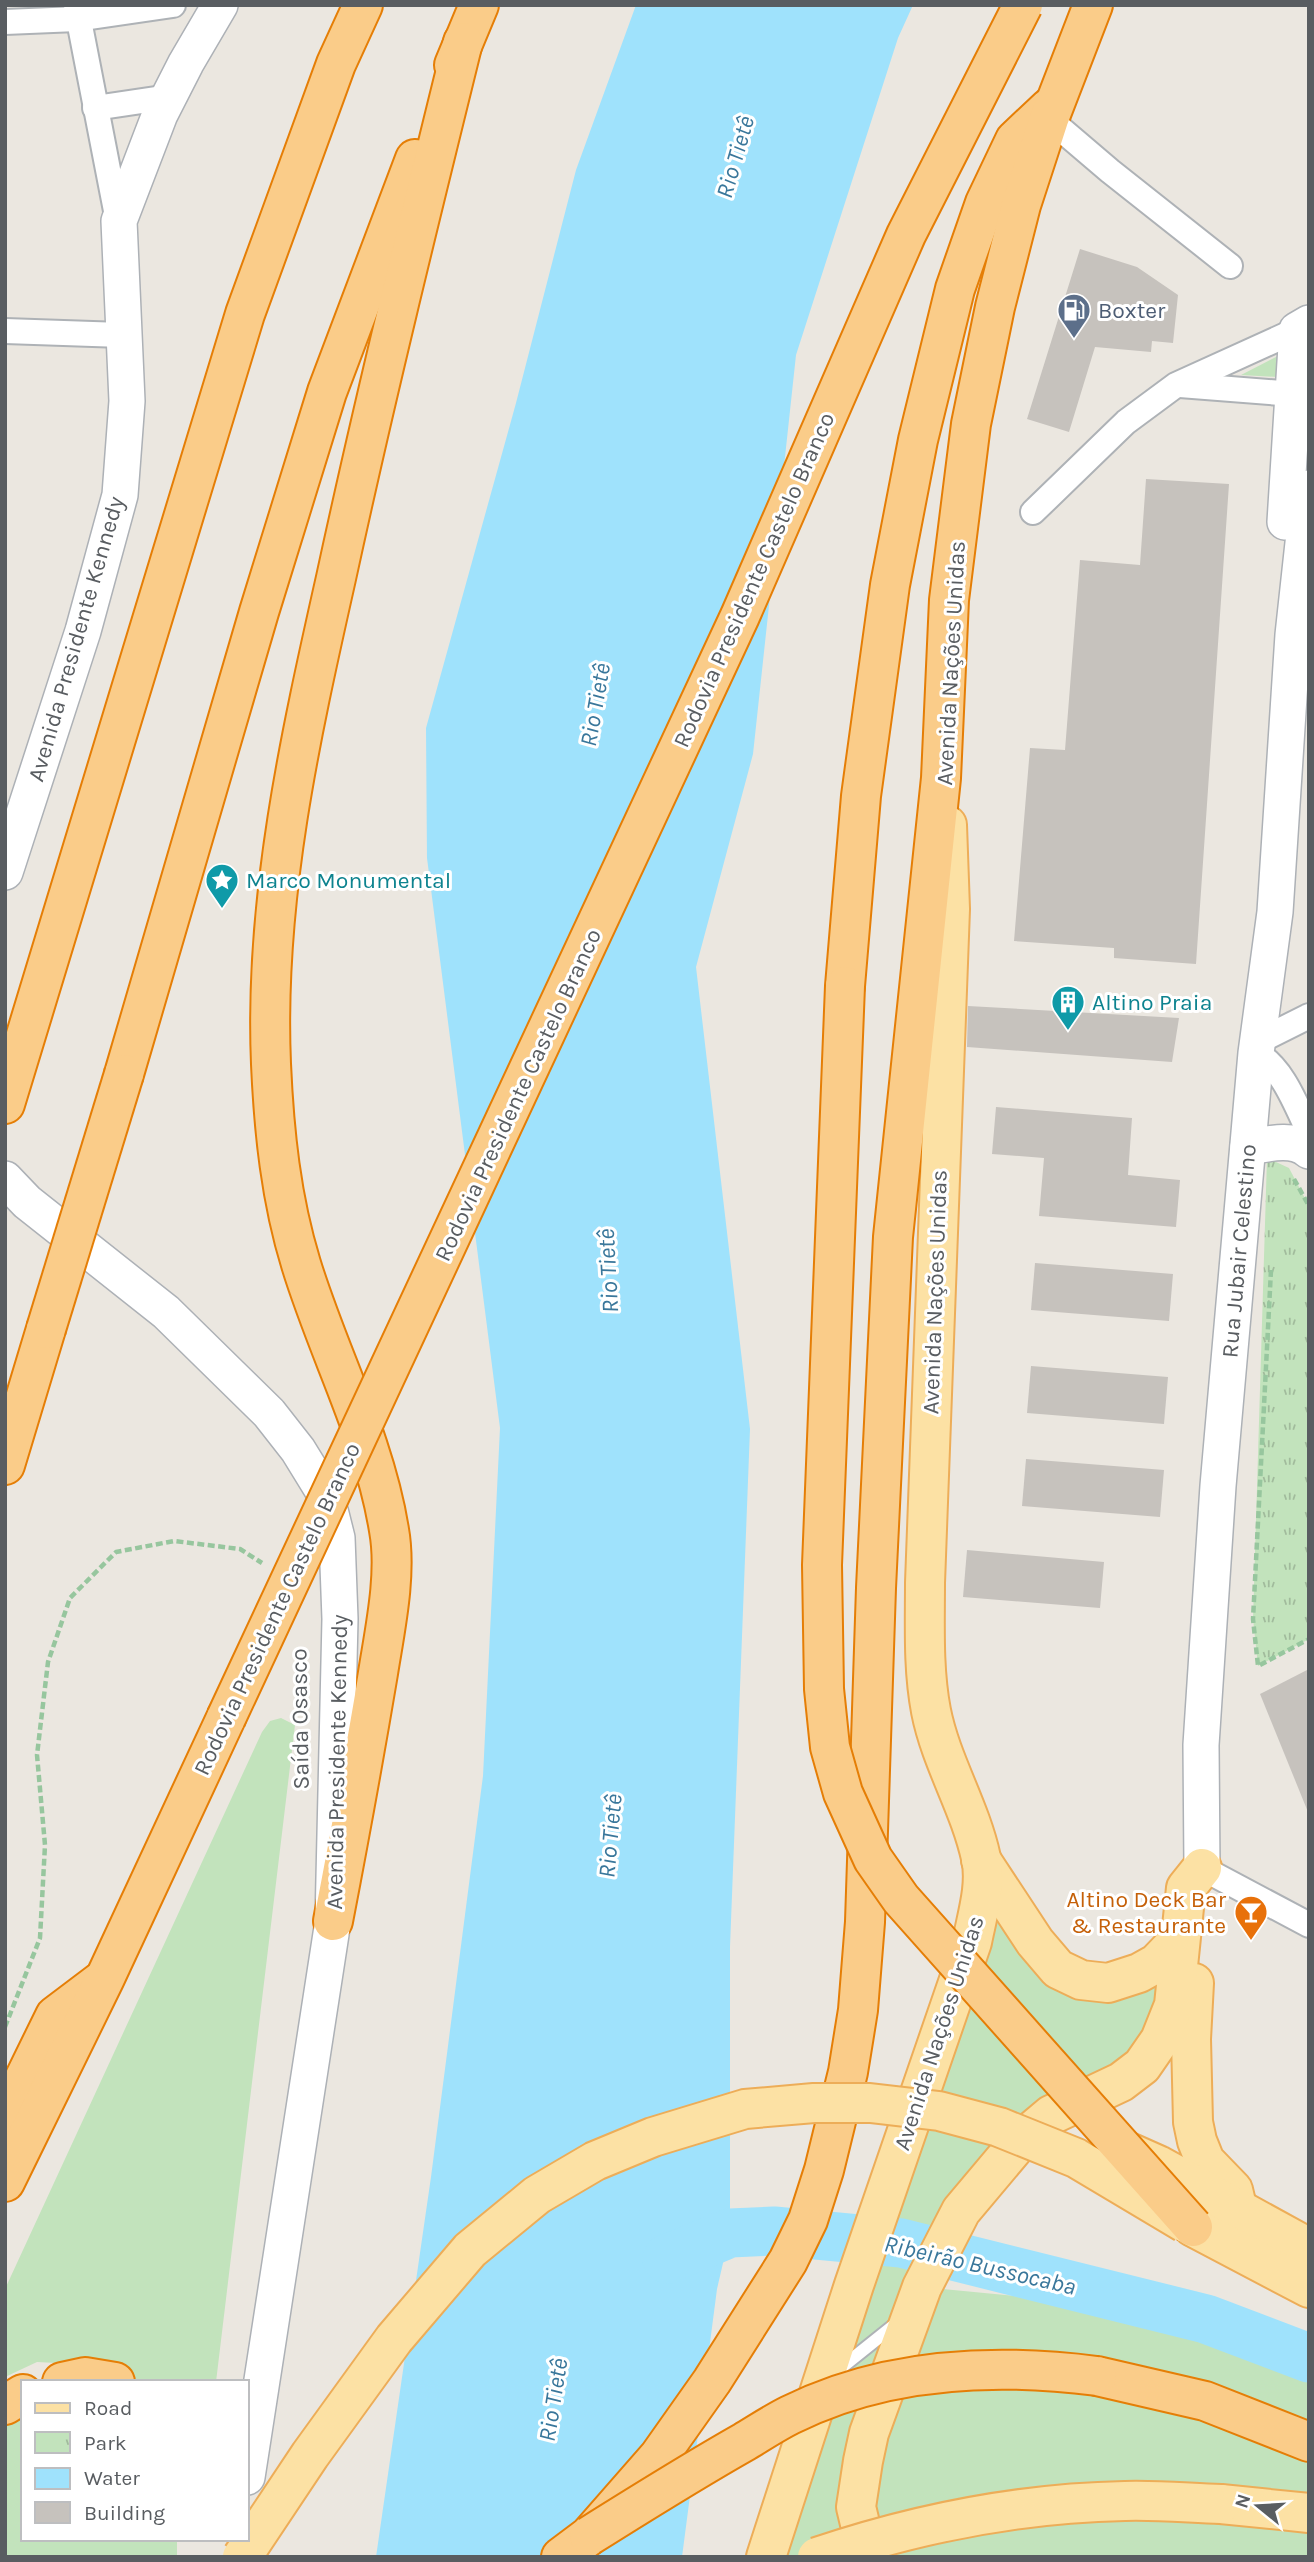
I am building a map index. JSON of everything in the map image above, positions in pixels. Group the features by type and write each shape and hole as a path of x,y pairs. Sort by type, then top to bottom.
{"highway":[{"path":"5,1104 245,314 336,64 363,5"},
{"path":"5,1465 13,1426 46,1329 124,1074 255,625 327,392 399,197 479,5"},
{"name":"Rodovia Presidente Castelo Branco","path":"5,2182 105,1978 740,616 906,235 1023,5"},
{"name":"Avenida Nações Unidas","path":"941,778 949,600 971,424 995,307 1021,205 1093,5"},
{"path":"334,1920 383,1638 391,1568 390,1534 383,1500 350,1394 301,1265 282,1186 271,1066 270,985 273,936 296,762 329,606 370,421 463,42"},
{"path":"1054,109 1015,140 985,203 955,289 918,440 890,585 861,796 845,986 822,1565 824,1689 830,1747 843,1793 873,1859 901,1899 1193,2227"},
{"path":"575,2546 659,2456 712,2381 789,2261 808,2220 824,2170 848,2072 858,2010 866,1922 876,1588 893,1237 941,778"},
{"path":"5,2118 55,2016 105,1978"},
{"path":"575,2546 706,2463 790,2414 862,2387 910,2377 994,2368 1053,2370 1097,2376 1205,2400 1309,2442"},
{"path":"71,2380 85,2377 102,2380"},
{"path":"5,2405 21,2395"}],"main road":[{"name":"Avenida Presidente Kennedy","path":"5,872 86,620 120,495 127,401 119,221 145,149 169,96 220,5"},
{"name":"Rua Jubair Celestino","path":"1301,630 1282,585 1294,394 1303,326"},
{"name":"Rua Jubair Celestino","path":"1202,1868 1201,1745 1208,1627 1256,1047 1275,912 1301,630 1309,488"},
{"name":"Avenida Nações Unidas","path":"766,2557 854,2284 972,1942 981,1896 981,1860 937,1733 925,1671 926,1570 950,909 948,832 941,778"},
{"path":"1248,1147 1277,1142 1303,1146 1299,1160"},
{"name":"Avenida Presidente Kennedy","path":"9,1185 166,1312 269,1413 298,1450 322,1489 337,1538 340,1571 334,1920 248,2471"},
{"path":"981,1860 1035,1942 1058,1969 1081,1980 1108,1983 1139,1973 1157,1963 1180,1939"},
{"path":"868,2557 856,2507 863,2461 869,2433 917,2298 961,2211 1019,2142 1051,2115 1121,2082 1142,2066 1160,2040 1174,2005 1186,1888 1202,1868"},
{"path":"1202,1868 1191,2039 1193,2122 1196,2141 1205,2161 1233,2190 1238,2211"},
{"path":"248,2534 310,2455 394,2339 470,2250 537,2194 595,2161 653,2137 745,2109 800,2104 870,2104 939,2111 999,2127 1076,2158 1193,2227 1309,2288"},
{"path":"1051,2115 1158,2165 1309,2248"},
{"path":"817,2557 898,2533 1024,2508 1124,2501 1221,2504 1309,2514"}],"street":[{"path":"5,22 76,12 173,5"},
{"path":"76,12 119,221"},
{"path":"95,108 169,96"},
{"path":"1054,109 1110,171 1230,266"},
{"path":"1033,512 1126,422 1176,385 1303,326"},
{"path":"5,331 122,335"},
{"path":"1176,385 1294,394"},
{"path":"1309,1016 1256,1047 1278,1073 1309,1132"},
{"path":"1202,1868 1309,1925"}],"lane":[{"path":"821,2385 917,2298"}],"path":[{"path":"1299,1160 1309,1206"},
{"path":"1271,1258 1253,1619 1258,1666 1309,1639"},
{"path":"5,2027 40,1938 45,1845 37,1755 48,1662 69,1598 116,1552 174,1541 240,1549 270,1567"}],"green space":[{"path":"1278,356 1277,377 1241,375"},
{"path":"1267,1158 1289,1168 1309,1206 1309,1639 1258,1666 1253,1619"},
{"path":"281,1718 295,1725 216,2380 136,2380 115,2366 37,2362 5,2377 5,2289 262,1732 270,1721"},
{"path":"981,1896 1058,1969 1157,1963 1160,2040 1051,2115 922,2287 1108,2305 1309,2372 1309,2557 766,2557"},
{"path":"21,2406 21,2541 177,2541 177,2557 5,2557 5,2422"}],"water":[{"name":"Rio Tietê","path":"636,5 913,5 898,38 796,355 753,754 696,967 750,1429 730,1947 730,2233 717,2289 682,2557 376,2557 431,2177 483,1776 500,1428 427,858 426,728 516,403 576,170"}],"building":[{"name":"Boxter","path":"1080,249 1137,267 1178,295 1173,343 1152,341 1151,352 1095,347 1069,432 1027,419"},
{"path":"1146,479 1229,484 1196,964 1114,958 1114,948 1014,941 1030,748 1065,750 1080,560 1140,565"},
{"name":"Altino Praia","path":"968,1006 1179,1018 1172,1062 967,1047"},
{"path":"996,1107 1132,1118 1128,1175 1180,1180 1176,1227 1039,1216 1044,1158 992,1154"},
{"path":"1035,1263 1173,1274 1169,1321 1031,1310"},
{"path":"1031,1366 1168,1377 1164,1424 1027,1413"},
{"path":"1026,1459 1164,1470 1160,1517 1022,1506"},
{"path":"967,1550 1104,1562 1100,1608 963,1597"},
{"path":"1309,1669 1309,1812 1308,1812 1260,1694"}],"waterway":[{"name":"Ribeirão Bussocaba","path":"667,2259 730,2233 774,2231 901,2243 1206,2319 1309,2358"}],"place":[{"name":"Boxter","path":"1074,340"},
{"name":"Marco Monumental","path":"222,910"},
{"name":"Altino Praia","path":"1068,1032"},
{"name":"Altino Deck Bar & Restaurante","path":"1251,1942"}]}
